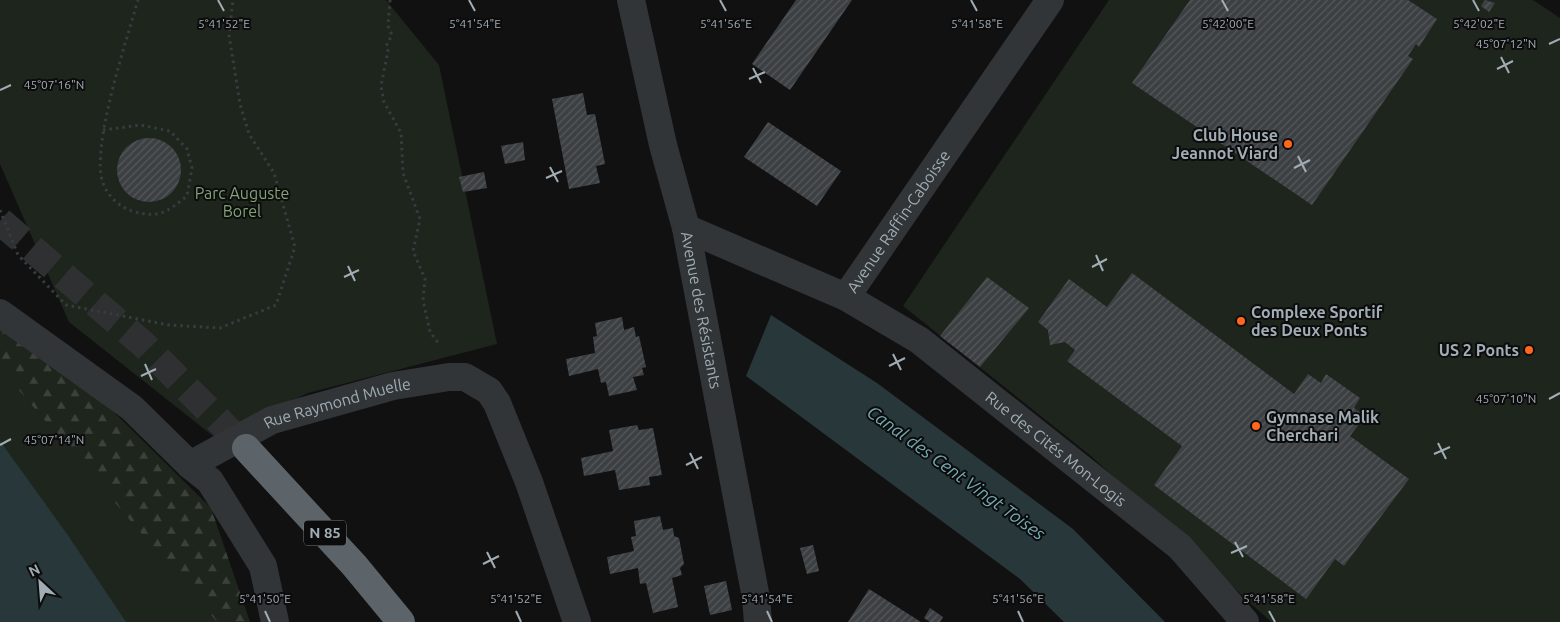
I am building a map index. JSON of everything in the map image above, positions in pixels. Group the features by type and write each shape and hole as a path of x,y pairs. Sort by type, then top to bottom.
{"highway":[{"name":"N 85","path":"246,448 354,565 401,622"}],"street":[{"name":"Avenue des Résistants","path":"631,0 662,145 686,228 756,598 758,622"},
{"name":"Avenue Raffin-Caboisse","path":"686,228 846,297 1050,0"},
{"name":"Rue des Cités Mon-Logis","path":"846,297 919,340 1115,493 1180,547 1245,622"},
{"path":"0,313 132,408 190,465 210,481 263,566 275,622"},
{"name":"Rue Raymond Muelle","path":"190,465 272,420 393,386 449,377 465,377 489,391 497,403 530,482 577,622"}],"path":[{"path":"103,130 140,125 170,131 187,149 192,168 187,196 165,213 142,214 119,206 103,183 101,156 103,130 138,0"},
{"path":"0,210 18,255 66,305 169,325 220,328 276,305 295,247 274,173 249,134 240,104 230,35 232,0"},
{"path":"390,0 388,26 392,35 386,46 388,51 381,86 384,102 401,133 403,173 420,219 413,251 425,279 423,300 430,332 441,346 449,377"}],"green space":[{"name":"Parc Auguste Borel","path":"0,0 386,0 439,65 497,344 308,393 213,436 69,322 0,164"},
{"name":"Complexe Sportif des Deux Ponts","path":"1109,0 1533,0 1560,18 1560,622 1271,622 1091,456 903,306"},
{"path":"0,321 58,357 211,508 250,622 126,622 0,441"},
{"path":"0,368 217,622 0,622"}],"water":[{"name":"Canal des Cent Vingt Toises","path":"771,315 877,383 1073,529 1165,622 1064,622 1020,579 746,376"},
{"path":"0,441 67,534 126,622 0,622"}],"building":[{"path":"796,0 852,0 790,90 752,64"},
{"name":"Club House Jeannot Viard","path":"1190,0 1408,0 1437,19 1419,47 1416,44 1408,56 1413,59 1312,205 1132,83"},
{"path":"1485,0 1495,3 1489,12 1481,6"},
{"path":"583,93 587,115 595,114 605,164 596,166 600,183 569,189 552,99"},
{"path":"768,122 841,171 817,206 744,157"},
{"path":"143,138 155,138 172,147 179,158 181,170 179,182 172,193 155,202 143,202 131,197 122,188 117,176 117,164 122,152 131,143"},
{"path":"523,142 525,160 505,164 501,146"},
{"path":"484,172 487,188 463,192 459,177"},
{"name":"Gymnase Malik Cherchari","path":"1132,273 1294,394 1308,374 1321,383 1326,374 1360,398 1354,408 1365,416 1350,436 1409,479 1344,566 1335,559 1306,599 1154,485 1182,446 1067,361 1075,350 1065,342 1050,345 1048,330 1038,322 1069,279 1107,307"},
{"path":"987,277 1029,308 980,367 940,336"},
{"path":"622,317 624,330 634,327 636,337 639,336 646,367 642,368 644,375 633,377 637,390 609,396 606,382 601,383 598,369 569,376 566,359 595,353 593,337 597,336 595,323"},
{"path":"637,425 639,430 653,428 662,475 649,477 650,485 619,490 615,470 584,476 581,458 613,451 609,430"},
{"path":"660,516 663,530 673,528 674,536 679,538 684,564 680,568 682,575 672,578 678,607 653,613 646,583 640,584 638,568 610,574 607,557 634,551 631,537 636,536 634,521"},
{"path":"813,545 819,571 807,574 800,548"},
{"path":"726,581 732,610 710,615 704,586"},
{"path":"869,589 921,622 848,622"},
{"path":"930,608 943,617 940,622 930,622 924,618"}],"tunnel":[{"path":"0,221 143,344 246,448"}],"place":[{"name":"Club House Jeannot Viard","path":"1288,144"},
{"name":"Complexe Sportif des Deux Ponts","path":"1241,321"},
{"name":"US 2 Ponts","path":"1529,350"},
{"name":"Gymnase Malik Cherchari","path":"1256,426"}]}
